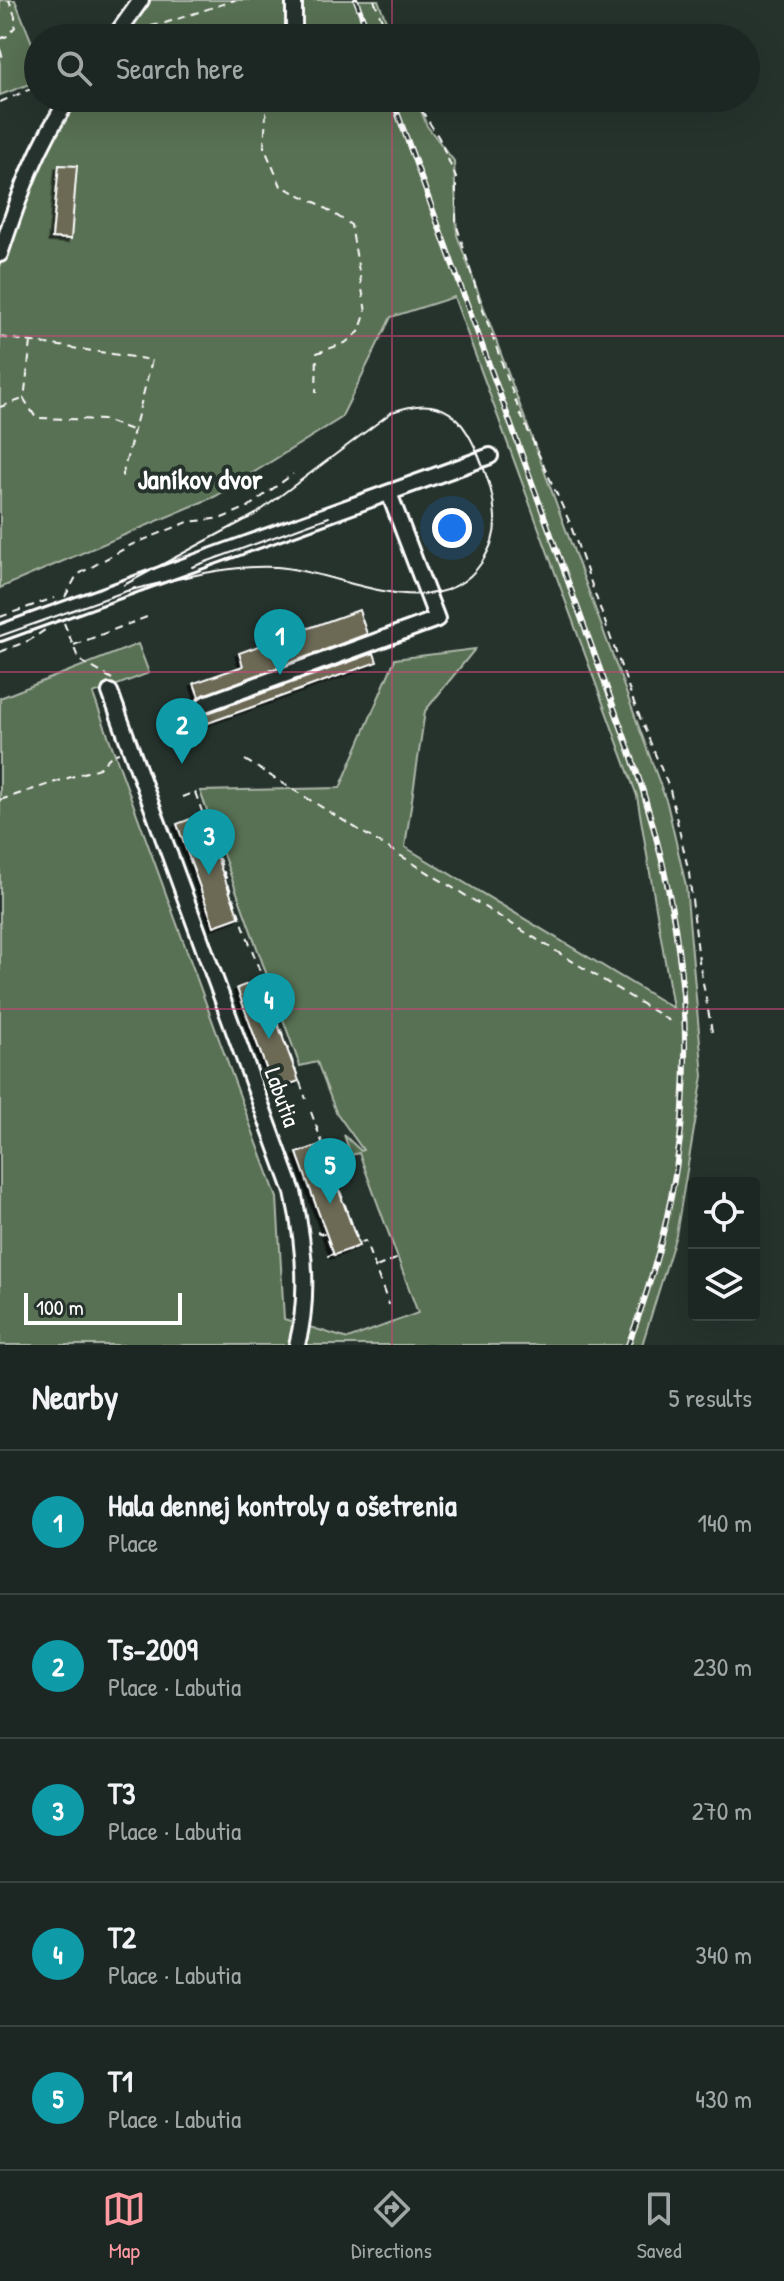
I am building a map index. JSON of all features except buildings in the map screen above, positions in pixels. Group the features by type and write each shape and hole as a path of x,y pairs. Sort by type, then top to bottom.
{"street":[{"path":"124,23 141,0"},
{"path":"294,0 294,24"},
{"path":"0,254 24,180 59,112"},
{"path":"0,633 490,456"},
{"path":"205,704 437,619 389,493"},
{"name":"Labutia","path":"111,685 131,748 293,1192 305,1282 303,1344"}],"path":[{"path":"0,39 15,27 9,0"},
{"path":"158,24 235,0"},
{"path":"374,0 383,24"},
{"path":"0,49 4,61"},
{"path":"0,102 24,92"},
{"path":"266,112 264,147 281,186 319,204 351,225 366,312 359,332 345,343 317,353 316,393"},
{"path":"423,112 439,138 456,178 456,223 480,302 520,413 569,521 634,703 670,790 689,873 699,961 713,1037"},
{"path":"0,337 152,360 122,477"},
{"path":"31,340 24,399 36,418 104,420 134,430"},
{"path":"0,407 24,399"},
{"path":"59,610 77,575 155,534 188,522 222,518 248,507 293,474"},
{"path":"0,617 54,597 79,660 111,685"},
{"path":"73,645 152,615"},
{"path":"0,652 44,631"},
{"path":"0,800 99,768 112,755 131,748"},
{"path":"245,760 673,1023"},
{"path":"182,797 195,792 306,1099"},
{"path":"311,1112 359,1243 365,1241 389,1305"},
{"path":"317,1232 326,1235 333,1254 323,1258"},
{"path":"375,1267 401,1257"}],"green space":[{"path":"0,0 15,0 25,24 24,86 0,95"},
{"path":"132,0 378,0 387,24 118,24"},
{"path":"56,112 422,112 427,126 454,161 457,235 667,803 686,886 703,1076 676,1235 642,1345 0,1345 0,698 138,644 149,673 93,694 277,1198 284,1319 348,1339 418,1313 359,1153 351,1155 344,1135 363,1150 336,1112 317,1062 300,1066 200,791 340,788 395,659 475,649 425,711 405,847 673,1008 637,796 454,297 391,317 341,418 216,496 0,588 0,233"}],"tram line":[{"path":"124,585 256,514 392,412 426,405 450,414 468,434 489,483 495,523 488,551 463,582 440,592 414,595 386,592 277,567 239,568 201,574 127,591"},
{"path":"192,567 329,517"},
{"path":"0,636 135,588"}],"railway":[{"path":"356,0 365,24"},
{"path":"397,112 629,749 653,825 670,900 681,973 685,1047 682,1121 672,1194 654,1269 628,1345"}],"place":[{"name":"Hala dennej kontroly a ošetrenia","path":"280,675"},
{"name":"Ts-2009","path":"182,764"},
{"name":"T3","path":"209,875"},
{"name":"T2","path":"269,1039"},
{"name":"T1","path":"330,1204"}],"district":[{"name":"Janíkov dvor","path":"200,479"}]}
